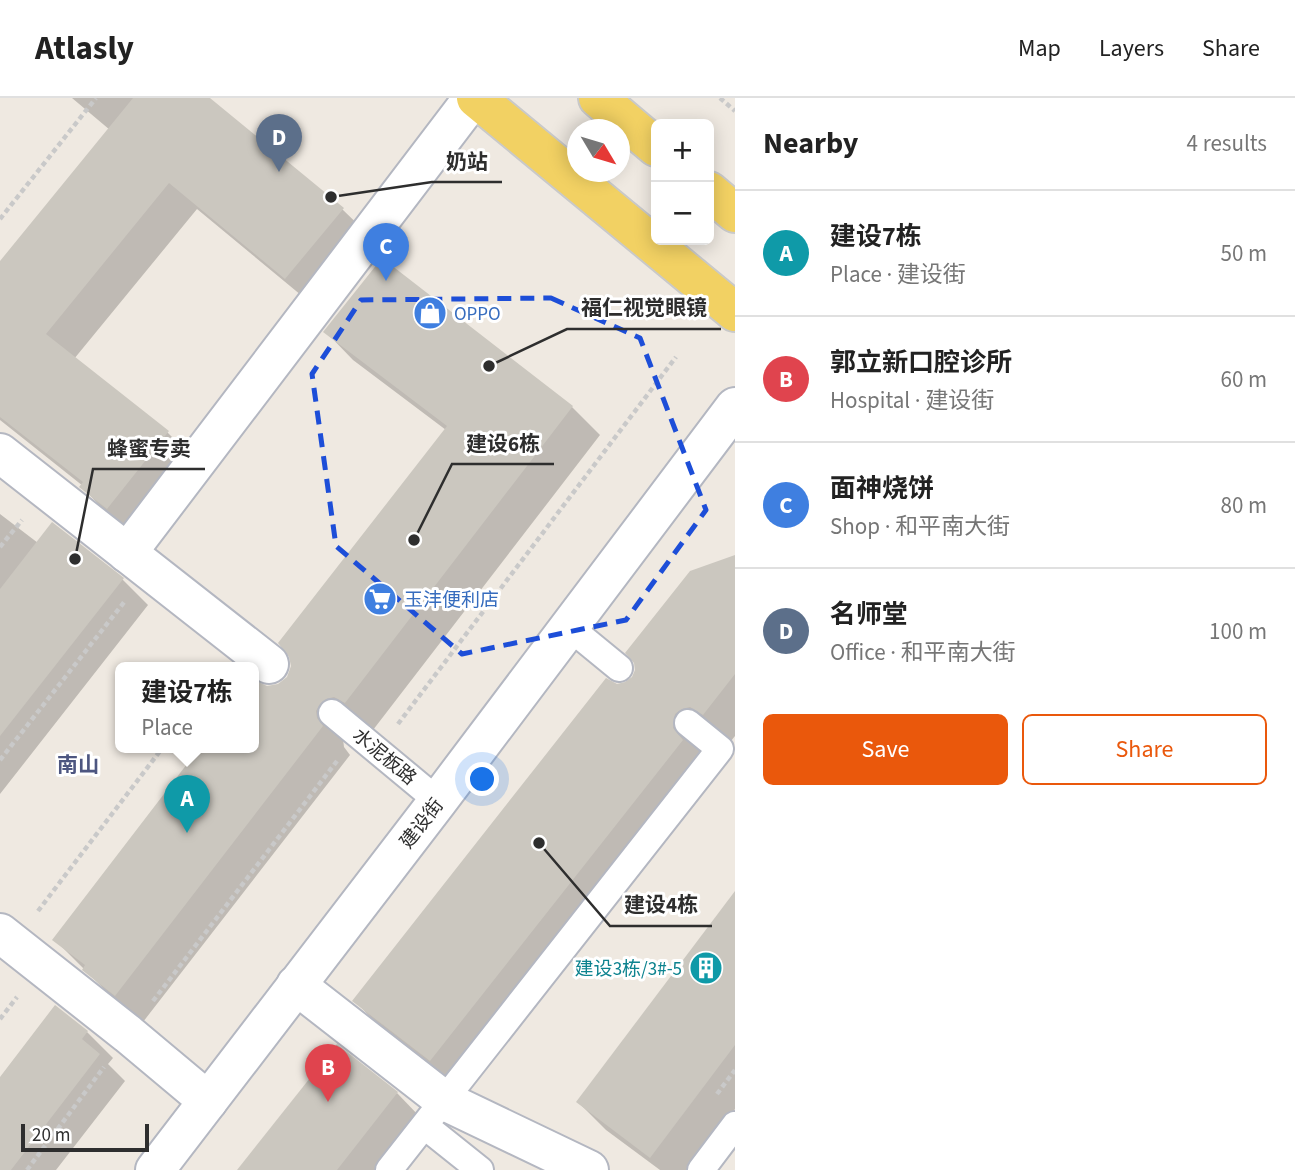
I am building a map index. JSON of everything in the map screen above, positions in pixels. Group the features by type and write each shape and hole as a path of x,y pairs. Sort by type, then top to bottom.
{"main road":[{"path":"475,98 735,312"},
{"path":"598,98 651,143"},
{"path":"714,195 735,213"}],"street":[{"path":"127,553 475,98"},
{"name":"建设街","path":"155,1170 735,407"},
{"path":"0,453 269,664"},
{"path":"7,939 208,1101"},
{"path":"296,985 435,1114 589,1170"}],"lane":[{"path":"569,627 619,668"},
{"name":"水泥板路","path":"332,713 438,801"},
{"path":"389,1170 720,748 688,723"},
{"path":"435,1114 480,1170"},
{"path":"701,1170 735,1125"}],"path":[{"path":"0,219 96,98"},
{"path":"720,98 735,111"},
{"path":"27,1170 128,1034 368,742 676,356"},
{"path":"0,547 22,519"},
{"path":"0,760 129,596"},
{"path":"7,939 158,753"}],"highlighted area":[{"path":"551,298 640,338 706,510 626,620 462,654 336,546 312,374 361,300"}],"building":[{"path":"133,98 210,98 344,208 285,279 169,183 46,334 169,431 107,509 79,487 83,482 0,417 0,261"},
{"path":"382,258 573,406 345,703 334,697 320,704 316,711 323,726 115,996 82,970 85,965 52,940 195,753 259,753 259,682 267,686 278,684 287,677 291,666 289,657 278,643 447,426 323,332"},
{"path":"52,522 124,578 0,736 0,589"},
{"path":"735,555 735,674 703,715 690,707 675,714 673,728 683,740 430,1061 352,1001 606,678 617,684 632,677 634,663 625,653 690,571"},
{"name":"建设3栋/3#-5","path":"735,891 735,1045 650,1158 576,1102"},
{"path":"55,1005 88,1031 82,1039 100,1054 11,1170 0,1170 0,1077"},
{"path":"337,1044 398,1092 337,1170 237,1170"}],"place":[{"name":"名师堂","path":"279,172"},
{"name":"奶站","path":"331,197"},
{"name":"面神烧饼","path":"386,281"},
{"name":"OPPO","path":"430,313"},
{"name":"福仁视觉眼镜","path":"489,366"},
{"name":"建设6栋","path":"414,540"},
{"name":"蜂蜜专卖","path":"75,559"},
{"name":"玉沣便利店","path":"380,599"},
{"name":"建设7栋","path":"187,833"},
{"name":"建设4栋","path":"539,843"},
{"name":"建设3栋/3#-5","path":"706,968"},
{"name":"郭立新口腔诊所","path":"328,1102"}],"district":[{"name":"南山","path":"78,765"}]}
